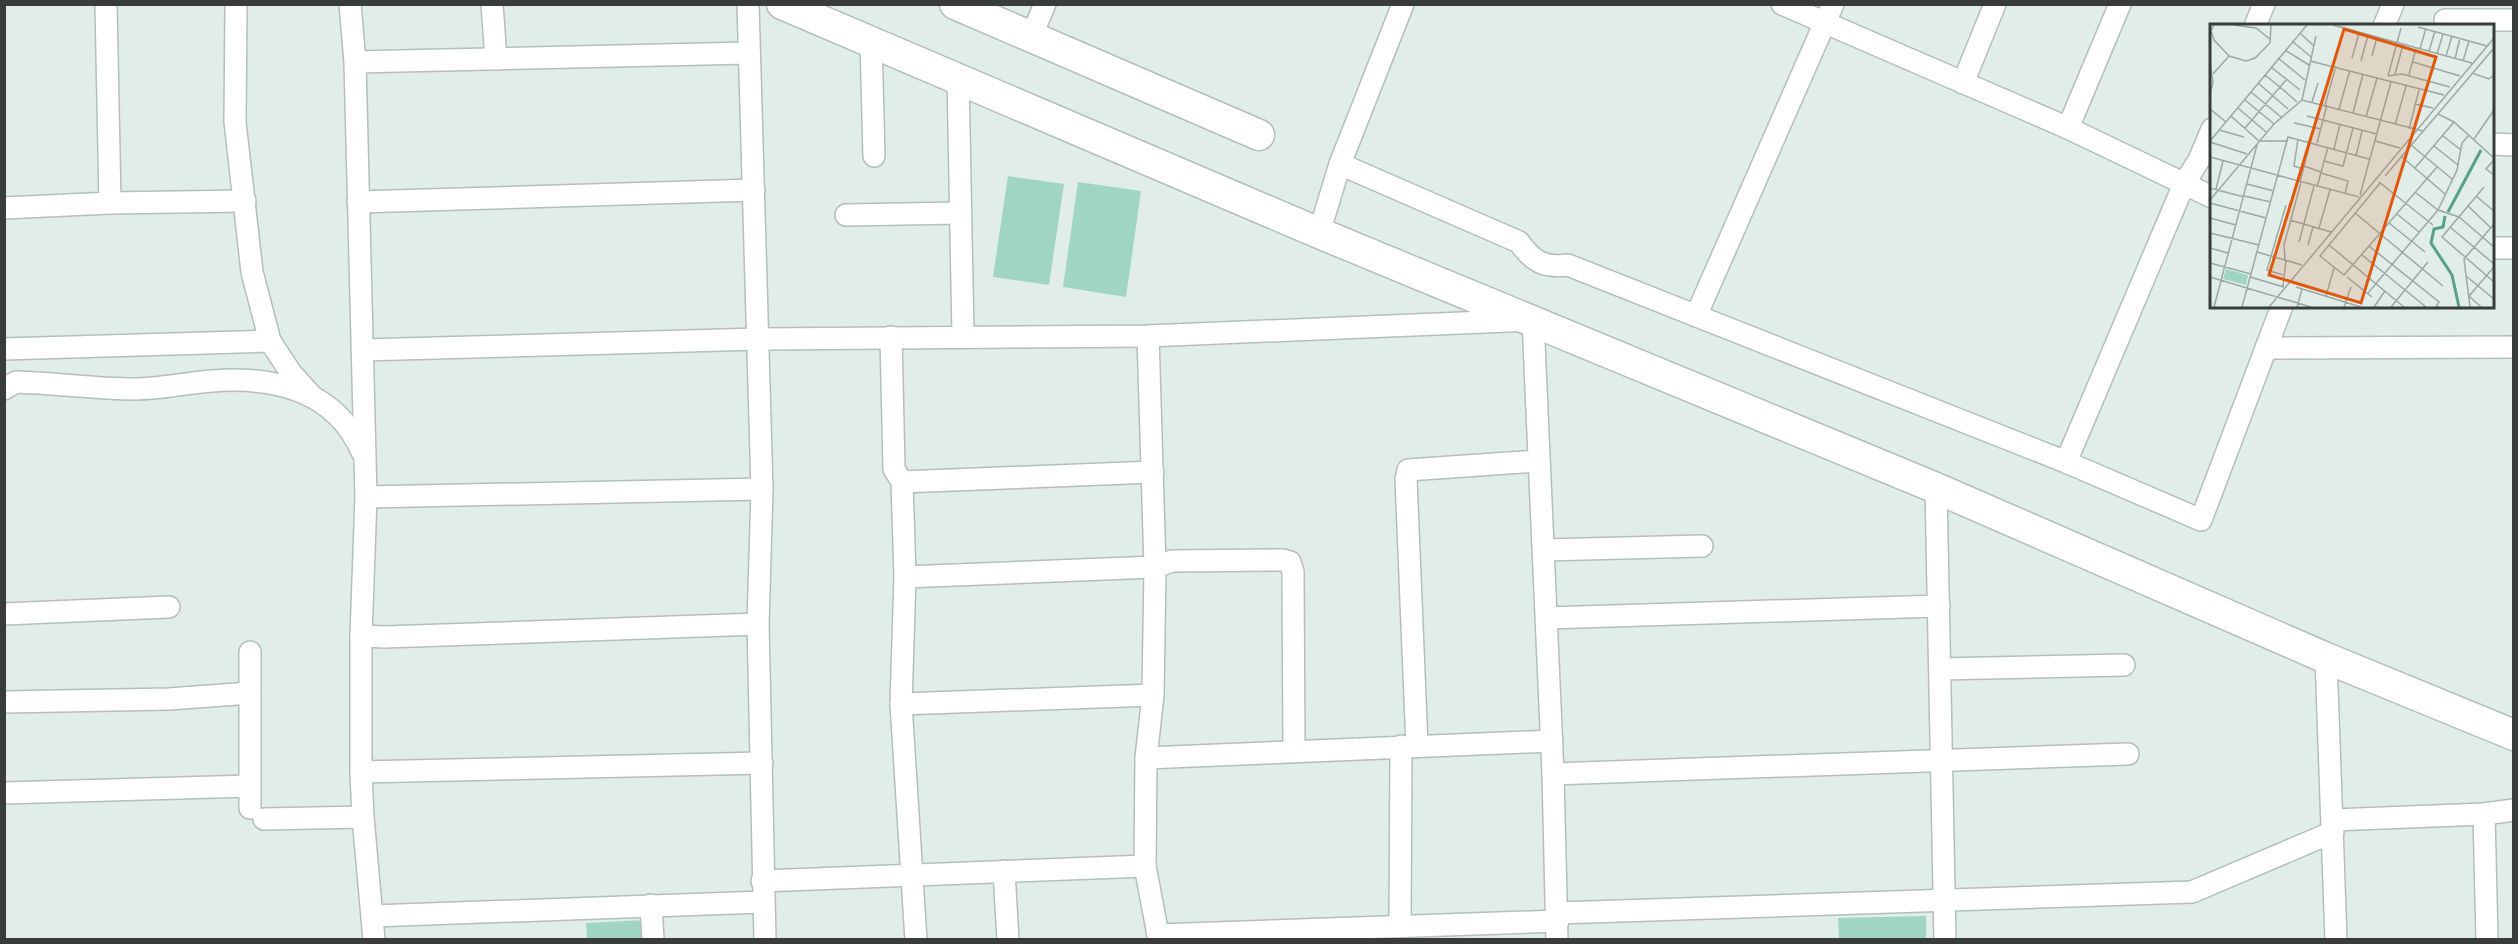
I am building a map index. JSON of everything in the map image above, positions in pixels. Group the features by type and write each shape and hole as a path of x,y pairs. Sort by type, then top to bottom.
{"street":[{"path":"106,4 110,203"},
{"path":"236,4 235,122 252,272 270,341 291,373 311,395 335,413 355,435 365,458"},
{"path":"350,4 355,62 366,497 361,636 361,772 375,939"},
{"path":"492,4 496,59"},
{"path":"748,4 762,489 758,624 762,763 762,902 765,939"},
{"path":"782,4 958,77 1319,233 1936,488 2326,658 2514,735"},
{"path":"955,4 1259,135"},
{"path":"1031,37 1045,4"},
{"path":"1319,233 1340,164 1403,4"},
{"path":"1782,4 1830,13 1964,83 2068,128 2210,196"},
{"path":"1964,83 1995,4"},
{"path":"2068,128 2120,4"},
{"path":"2256,24 2264,4"},
{"path":"2385,24 2393,4"},
{"path":"1696,316 1830,13"},
{"path":"2445,20 2514,20"},
{"path":"871,42 874,156"},
{"path":"355,62 748,53"},
{"path":"958,77 963,336"},
{"path":"2066,462 2184,184 2199,160 2210,134"},
{"path":"2494,144 2514,145"},
{"path":"1340,164 1519,242 1528,255 1540,264 1552,267 1568,265 2066,462 2201,520 2281,308"},
{"path":"358,202 754,190"},
{"path":"4,208 110,203 245,201"},
{"path":"846,215 960,213"},
{"path":"2494,248 2514,248"},
{"path":"362,350 758,339 1148,336 1533,320"},
{"path":"1533,320 1558,924"},
{"path":"1148,336 1155,567 1154,695 1146,758 1145,866 1158,937 1400,926 1428,933 1945,901 2192,892 2333,826 2514,810"},
{"path":"891,337 894,469 902,482 905,577 902,704 916,939"},
{"path":"4,348 270,341"},
{"path":"2266,348 2514,347"},
{"path":"4,389 16,382 133,389 237,380 282,386 311,395"},
{"path":"1400,926 1409,746 1406,479 1408,470 1416,467 1538,461"},
{"path":"902,482 1153,472"},
{"path":"1936,488 1946,939"},
{"path":"366,497 762,489"},
{"path":"1544,550 1702,546"},
{"path":"905,577 1155,567 1172,561 1283,560 1290,562 1293,572 1294,751"},
{"path":"1547,618 1939,606"},
{"path":"4,614 169,607"},
{"path":"361,636 385,638 758,624"},
{"path":"250,652 250,786 257,814 363,816"},
{"path":"2326,658 2336,939"},
{"path":"1940,669 2124,665"},
{"path":"4,702 169,699 250,693"},
{"path":"902,704 1154,695"},
{"path":"1146,758 1552,741"},
{"path":"1553,774 2128,754"},
{"path":"361,772 762,763"},
{"path":"4,793 250,786"},
{"path":"2484,814 2487,939"},
{"path":"762,880 1145,866"},
{"path":"1004,871 1008,939"},
{"path":"373,916 762,902"},
{"path":"651,906 653,939"}],"green space":[{"path":"1008,176 1064,184 1049,285 993,277"},
{"path":"1078,182 1141,191 1126,297 1063,287"},
{"path":"1926,916 1926,939 1839,939 1838,918"},
{"path":"645,920 645,939 587,939 586,923"}]}
